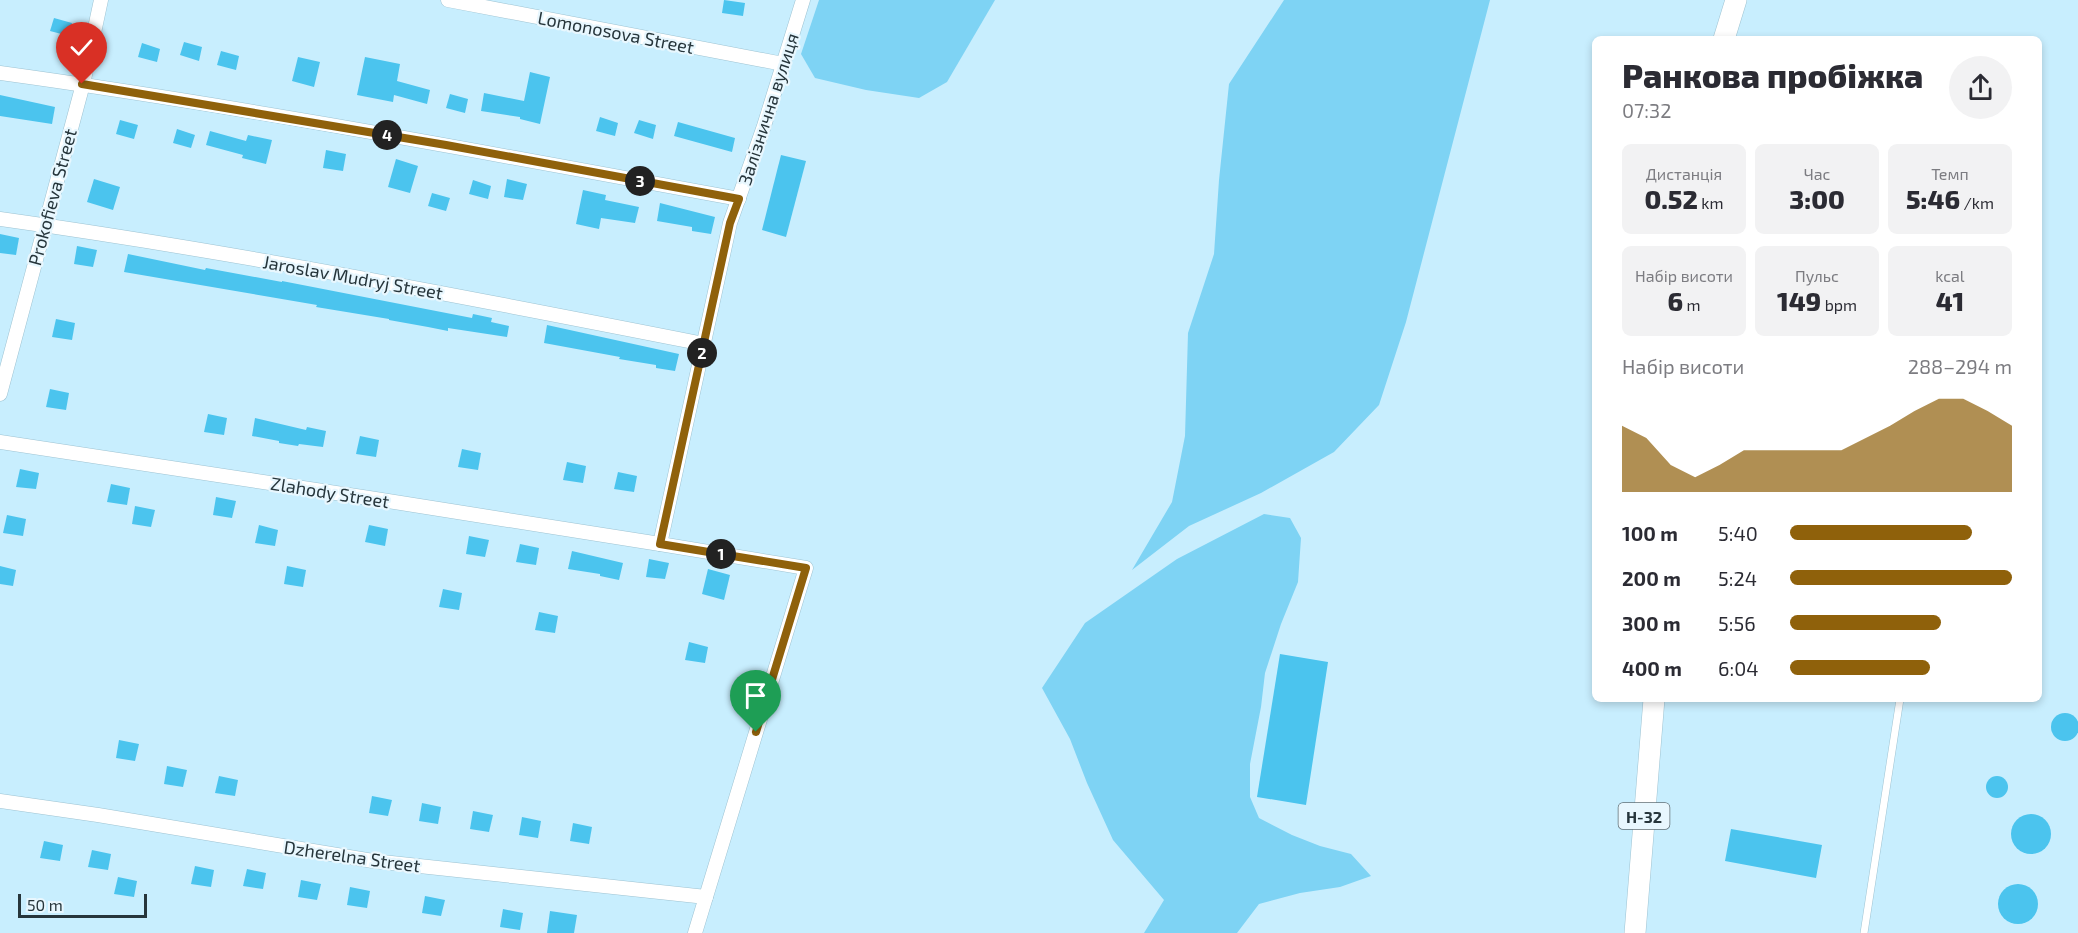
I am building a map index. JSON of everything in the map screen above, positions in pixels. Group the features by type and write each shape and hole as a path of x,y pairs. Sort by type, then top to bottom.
{"main road":[{"path":"1725,36 1736,0"},
{"name":"Н-32","path":"1635,933 1654,702"}],"street":[{"name":"Prokofieva Street","path":"0,394 82,84 101,0"},
{"name":"Lomonosova Street","path":"448,0 783,64"},
{"name":"Залізнична вулиця","path":"660,544 730,223 803,0"},
{"path":"0,73 82,84 446,145 739,199"},
{"name":"Jaroslav Mudryj Street","path":"0,219 460,296 704,344"},
{"name":"Zlahody Street","path":"0,442 660,544"},
{"path":"660,544 806,568 695,933"},
{"name":"Dzherelna Street","path":"0,801 372,861 706,897"}],"lane":[{"path":"1864,933 1900,702"}],"shaded area":[{"path":"819,0 995,0 947,82 919,98 866,90 815,78 801,54"},
{"path":"1284,0 1490,0 1406,322 1379,405 1334,452 1261,493 1189,526 1132,570 1172,502 1185,436 1188,333 1214,254 1229,84"},
{"path":"1264,514 1290,518 1301,538 1298,582 1265,673 1250,764 1250,797 1259,818 1320,846 1351,854 1371,876 1340,887 1300,893 1259,904 1237,933 1144,933 1164,900 1113,840 1070,739 1042,688 1085,623 1177,559"}],"building":[{"path":"724,0 745,3 743,16 722,13"},
{"path":"54,18 72,23 69,36 50,31"},
{"path":"184,42 202,47 199,61 180,55"},
{"path":"142,43 160,49 157,62 138,57"},
{"path":"221,51 239,56 236,70 217,65"},
{"path":"298,57 320,62 314,87 292,81"},
{"path":"365,57 400,64 397,81 430,90 427,104 394,95 393,102 357,95"},
{"path":"530,72 550,77 540,124 520,119 520,117 481,111 484,93 524,101"},
{"path":"450,94 468,99 465,113 446,108"},
{"path":"0,95 55,107 52,124 0,116"},
{"path":"600,117 618,123 615,136 596,131"},
{"path":"120,120 138,125 134,139 116,134"},
{"path":"639,120 656,125 653,139 634,133"},
{"path":"678,122 735,138 732,152 674,136"},
{"path":"177,129 195,135 191,148 173,143"},
{"path":"210,131 246,141 248,135 272,140 266,164 206,145"},
{"path":"326,150 346,154 343,171 323,168"},
{"path":"781,155 806,161 786,237 762,230"},
{"path":"396,159 418,166 410,193 388,187"},
{"path":"94,179 120,187 113,210 87,202"},
{"path":"507,179 527,184 523,200 504,197"},
{"path":"473,180 491,186 488,199 469,194"},
{"path":"583,190 606,195 605,200 639,207 635,223 601,218 599,229 576,224"},
{"path":"432,193 450,198 446,211 428,206"},
{"path":"660,203 715,217 711,234 692,231 692,227 657,221"},
{"path":"0,234 19,238 16,255 0,253"},
{"path":"77,246 97,250 93,267 74,264"},
{"path":"128,254 472,318 473,314 492,318 491,322 509,326 507,337 448,328 448,331 316,307 317,305 124,272"},
{"path":"56,319 75,323 72,340 52,337"},
{"path":"547,325 679,354 675,371 656,368 656,365 619,359 620,357 544,343"},
{"path":"50,389 69,393 66,410 46,407"},
{"path":"208,414 227,418 224,435 204,432"},
{"path":"255,418 306,430 307,427 326,431 323,447 299,444 298,446 252,436"},
{"path":"360,436 379,440 376,457 356,454"},
{"path":"462,449 481,453 478,470 458,467"},
{"path":"567,462 586,466 583,483 563,480"},
{"path":"20,469 39,473 36,489 16,487"},
{"path":"618,472 637,476 634,492 614,489"},
{"path":"111,484 130,488 127,505 107,502"},
{"path":"216,497 236,501 232,518 213,515"},
{"path":"135,506 155,510 151,527 132,524"},
{"path":"7,515 26,519 23,536 3,533"},
{"path":"259,525 278,530 275,546 255,543"},
{"path":"369,525 388,529 385,546 365,542"},
{"path":"469,536 489,540 485,557 466,554"},
{"path":"520,544 539,548 536,565 516,562"},
{"path":"572,551 623,563 619,580 600,576 600,574 568,569"},
{"path":"649,559 669,563 665,579 646,577"},
{"path":"0,566 16,570 13,586 0,584"},
{"path":"287,566 306,570 303,587 284,584"},
{"path":"708,569 730,575 724,600 702,594"},
{"path":"443,589 462,593 459,610 439,607"},
{"path":"539,612 558,616 555,633 535,630"},
{"path":"689,642 708,647 705,663 685,660"},
{"path":"1280,654 1328,662 1306,805 1257,797"},
{"path":"2065,713 2075,717 2079,727 2075,737 2065,741 2055,737 2051,727 2055,717"},
{"path":"119,740 139,744 135,761 116,758"},
{"path":"167,766 187,770 183,787 164,784"},
{"path":"219,776 238,780 235,796 215,793"},
{"path":"1997,776 2005,779 2008,787 2005,795 1997,798 1989,795 1986,787 1989,779"},
{"path":"372,796 392,800 388,816 369,813"},
{"path":"422,803 441,807 438,824 419,821"},
{"path":"473,811 493,815 489,832 470,829"},
{"path":"2031,814 2045,820 2051,834 2045,848 2031,854 2017,848 2011,834 2017,820"},
{"path":"522,817 541,821 538,838 519,835"},
{"path":"573,823 592,827 589,844 570,841"},
{"path":"1731,829 1822,845 1816,878 1725,861"},
{"path":"44,841 63,845 60,861 40,858"},
{"path":"92,850 111,854 108,870 88,867"},
{"path":"195,866 214,870 211,887 191,884"},
{"path":"247,869 266,873 263,889 243,886"},
{"path":"118,877 137,881 134,897 114,894"},
{"path":"301,880 321,884 317,900 298,897"},
{"path":"2018,884 2032,890 2038,904 2032,918 2018,924 2004,918 1998,904 2004,890"},
{"path":"350,887 370,891 367,908 347,905"},
{"path":"425,896 445,900 441,916 422,913"},
{"path":"503,909 523,913 520,930 500,927"},
{"path":"550,911 577,915 574,933 547,933"}],"route":[{"path":"82,84 446,145 739,199 730,223 660,544 806,568 756,732"}]}
